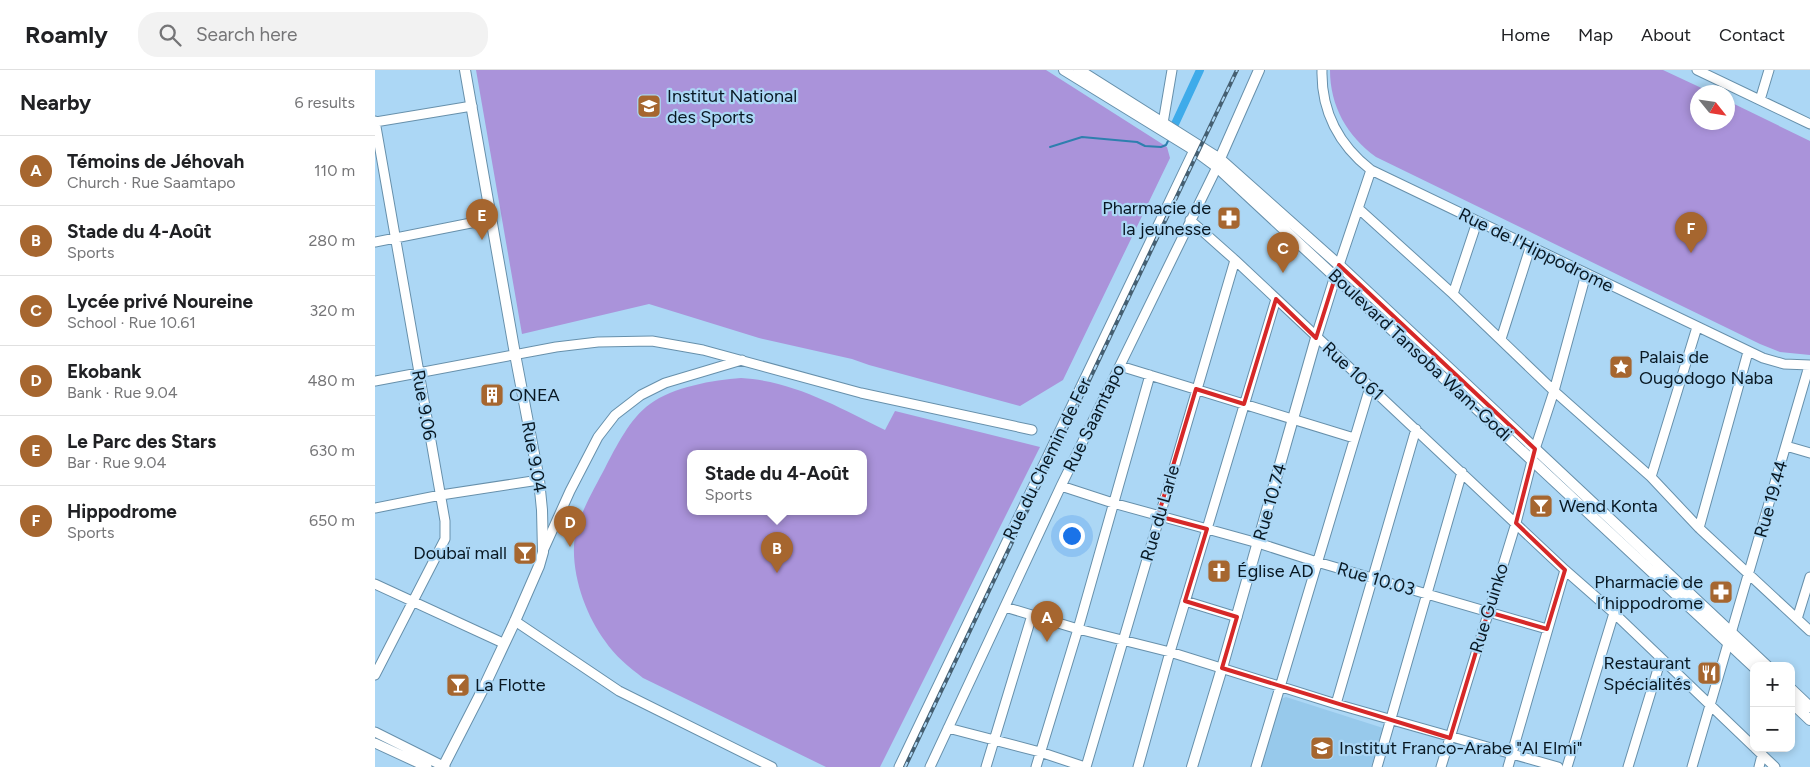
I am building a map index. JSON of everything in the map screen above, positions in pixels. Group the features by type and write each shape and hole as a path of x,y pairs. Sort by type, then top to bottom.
{"main road":[{"name":"Rue 9.04","path":"444,767 515,621 539,566 543,552 543,516 539,480 465,70"},
{"name":"Boulevard Tansoba Wam-Godi","path":"1065,70 1194,150 1219,163 1335,276 1750,663"},
{"name":"Boulevard Tansoba Wam-Godi","path":"1079,70 1163,122 1219,163 1339,265 1763,662"},
{"name":"Rue Saamtapo","path":"1219,163 1259,70"},
{"name":"Rue 10.74","path":"1192,767 1223,668 1316,338 1339,265"},
{"path":"1795,693 1810,707"},
{"path":"1795,706 1810,720"}],"street":[{"path":"1163,122 1173,70"},
{"name":"Rue de l'Hippodrome","path":"1322,70 1323,94 1334,127 1353,155 1371,170 1749,352 1773,362 1809,366"},
{"path":"1697,70 1711,73 1760,100 1810,124"},
{"path":"1760,100 1769,70"},
{"path":"375,122 472,106"},
{"name":"Rue 9.06","path":"375,122 445,521 445,539 375,675"},
{"name":"Rue du Chemin de Fer","path":"899,767 1194,150"},
{"name":"Rue Saamtapo","path":"930,767 1061,486 1219,163"},
{"path":"1339,265 1371,170"},
{"path":"1359,209 1453,294 1554,391 1651,477 1699,528 1810,631"},
{"path":"375,242 491,218"},
{"name":"Rue 10.61","path":"1190,220 1565,570 1614,613 1750,744"},
{"path":"1453,294 1477,222"},
{"path":"1501,339 1530,248"},
{"name":"Rue du Larle","path":"1085,767 1235,260"},
{"name":"Rue Guinko","path":"1441,767 1516,523 1535,449 1554,391 1586,274"},
{"path":"1138,767 1185,601 1276,299"},
{"path":"1651,477 1697,327"},
{"path":"375,381 556,347 598,342 652,341 703,350 861,393 1032,430"},
{"path":"1699,528 1749,352"},
{"path":"543,552 570,491 598,437 615,415 641,394 665,383 742,360"},
{"path":"1120,366 1354,438"},
{"name":"Rue 19.44","path":"1692,767 1809,366"},
{"path":"1035,767 1078,629 1150,375"},
{"path":"1256,767 1370,387"},
{"path":"1336,704 1415,429"},
{"path":"1786,446 1810,453"},
{"path":"1377,767 1462,472"},
{"path":"375,508 441,495 539,480"},
{"name":"Rue 10.03","path":"1061,486 1113,503 1258,543 1547,629"},
{"path":"1508,767 1565,570"},
{"path":"1797,619 1810,577"},
{"path":"375,584 503,643"},
{"path":"1185,601 1237,617"},
{"path":"1005,607 1078,629 1170,652 1450,738 1559,767"},
{"path":"1567,767 1614,613"},
{"path":"986,767 1032,615"},
{"path":"515,621 619,691 772,767"},
{"path":"1628,767 1661,659"},
{"path":"948,728 1040,752 1085,767"},
{"path":"375,732 444,767"},
{"path":"375,743 427,767"},
{"name":"Rue 10.61","path":"1759,752 1775,767"},
{"path":"1759,767 1762,755"}],"highlighted area":[{"path":"1339,265 1535,449 1516,523 1565,570 1547,629 1488,612 1450,738 1222,668 1237,617 1185,601 1207,529 1158,516 1196,389 1244,404 1276,299 1316,338"}],"shaded area":[{"path":"476,70 1046,70 1167,147 1170,158 1063,380 1020,406 852,359 759,338 649,304 522,334"},
{"path":"1330,70 1663,70 1695,85 1690,85 1690,130 1735,130 1735,104 1810,141 1810,355 1780,352 1760,344 1376,157 1357,140 1342,119 1333,96"},
{"path":"741,378 760,380 779,384 833,404 885,430 895,411 1040,447 880,767 826,767 643,678 613,652 590,617 576,574 574,559 576,530 581,515 624,433 636,417 659,398 694,385"},
{"name":"Institut Franco-Arabe \"Al Elmi\"","path":"1286,697 1383,728 1371,767 1261,767 1281,699"}],"waterway":[{"path":"1175,124 1200,70"},
{"path":"1050,147 1082,137 1137,142 1145,146 1161,147 1166,145 1168,141"}],"railway":[{"path":"905,767 1237,70"}],"place":[{"name":"Institut National des Sports","path":"649,106"},
{"name":"Pharmacie de la jeunesse","path":"1229,218"},
{"name":"Le Parc des Stars","path":"482,240"},
{"name":"Hippodrome","path":"1691,253"},
{"name":"Lycée privé Noureine","path":"1283,273"},
{"name":"Palais de Ougodogo Naba","path":"1621,367"},
{"name":"ONEA","path":"492,395"},
{"name":"Wend Konta","path":"1541,506"},
{"name":"Ekobank","path":"570,547"},
{"name":"Doubaï mall","path":"525,553"},
{"name":"Église AD","path":"1219,571"},
{"name":"Stade du 4-Août","path":"777,573"},
{"name":"Pharmacie de l´hippodrome","path":"1721,592"},
{"name":"Témoins de Jéhovah","path":"1047,642"},
{"name":"Restaurant Spécialités","path":"1709,673"},
{"name":"La Flotte","path":"458,685"},
{"name":"Institut Franco-Arabe \"Al Elmi\"","path":"1322,748"}]}
